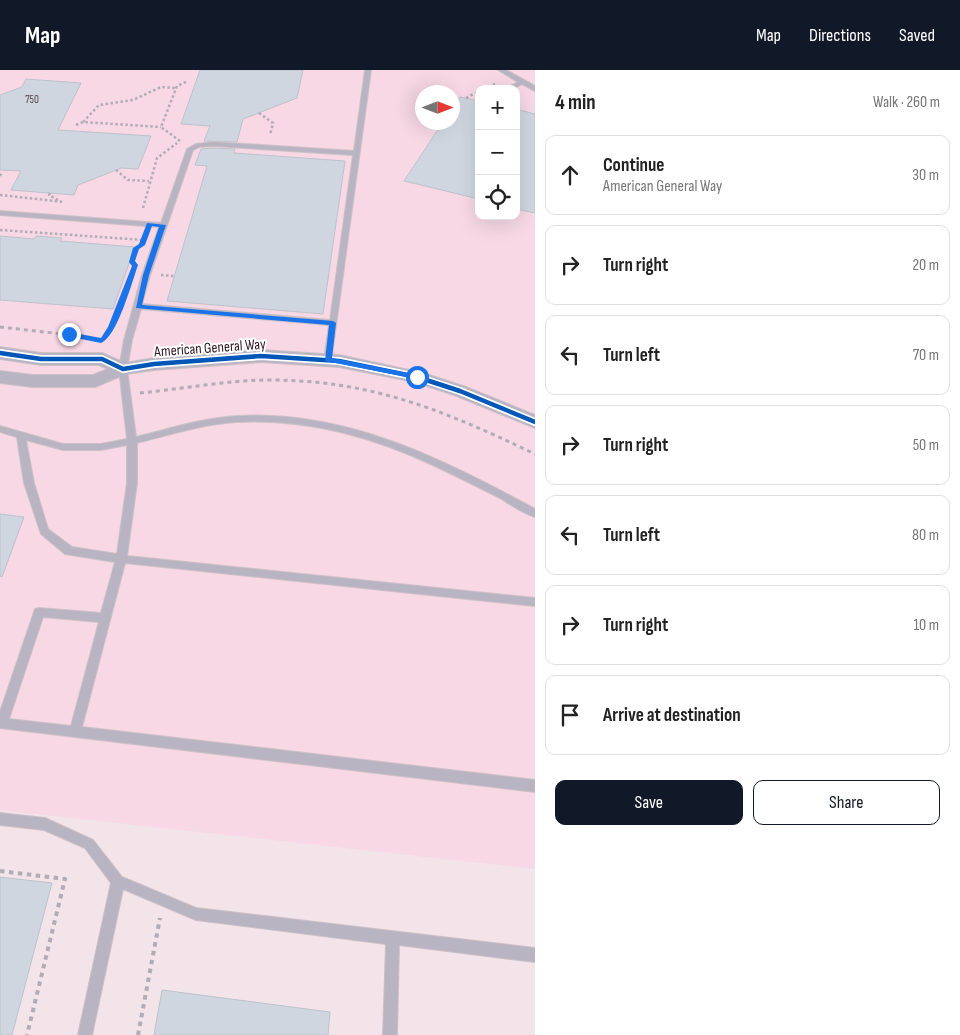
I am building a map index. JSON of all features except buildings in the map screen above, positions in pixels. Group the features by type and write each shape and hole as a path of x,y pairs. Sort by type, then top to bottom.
{"street":[{"path":"0,353 49,359 102,359 123,369"},
{"name":"American General Way","path":"0,377 33,382 95,382 123,369 154,364 246,357 291,357 328,360 417,377 460,391 535,422"}],"lane":[{"path":"328,360 368,70"},
{"path":"501,70 535,89"},
{"path":"516,85 522,82"},
{"path":"75,731 122,558 132,483 132,441 123,369 128,340 146,275 190,149 198,145 212,144 357,153"},
{"path":"0,213 163,225"},
{"path":"138,306 333,323"},
{"path":"0,429 63,447 100,447 237,419 271,418 312,422 399,446 487,486 535,513"},
{"path":"21,436 29,482 44,532 69,551 535,602"},
{"path":"105,618 40,612 1,723 535,786"},
{"path":"0,819 45,824 88,844 118,882 196,914 535,955"},
{"path":"85,1035 118,882"},
{"path":"390,1035 393,938"}],"path":[{"path":"83,122 90,112 100,105 133,100 161,87 176,88 188,81"},
{"path":"161,127 176,88"},
{"path":"466,98 475,93"},
{"path":"76,125 83,122 161,127 190,149"},
{"path":"116,170 128,180 149,181"},
{"path":"0,176 2,172"},
{"path":"0,195 71,203"},
{"path":"133,270 135,265 132,262 136,248 142,245 154,209 143,208"},
{"path":"0,230 144,240"},
{"path":"0,327 40,334 80,336 101,341 109,332 121,301"},
{"path":"126,395 254,380 280,380 332,385 399,398 430,407 535,454"},
{"path":"0,871 65,879 27,1035"},
{"path":"138,1035 163,900"}],"shaded area":[{"path":"0,70 535,70 535,869 0,810"}],"cycle path":[{"path":"0,353 41,359 102,359 123,369 154,364 261,356 339,361 417,377 460,391 535,422"}],"route":[{"path":"69,334 104,340 109,332 135,265 132,262 136,248 142,245 150,224 163,225 138,306 333,323 328,360 417,377"}]}
